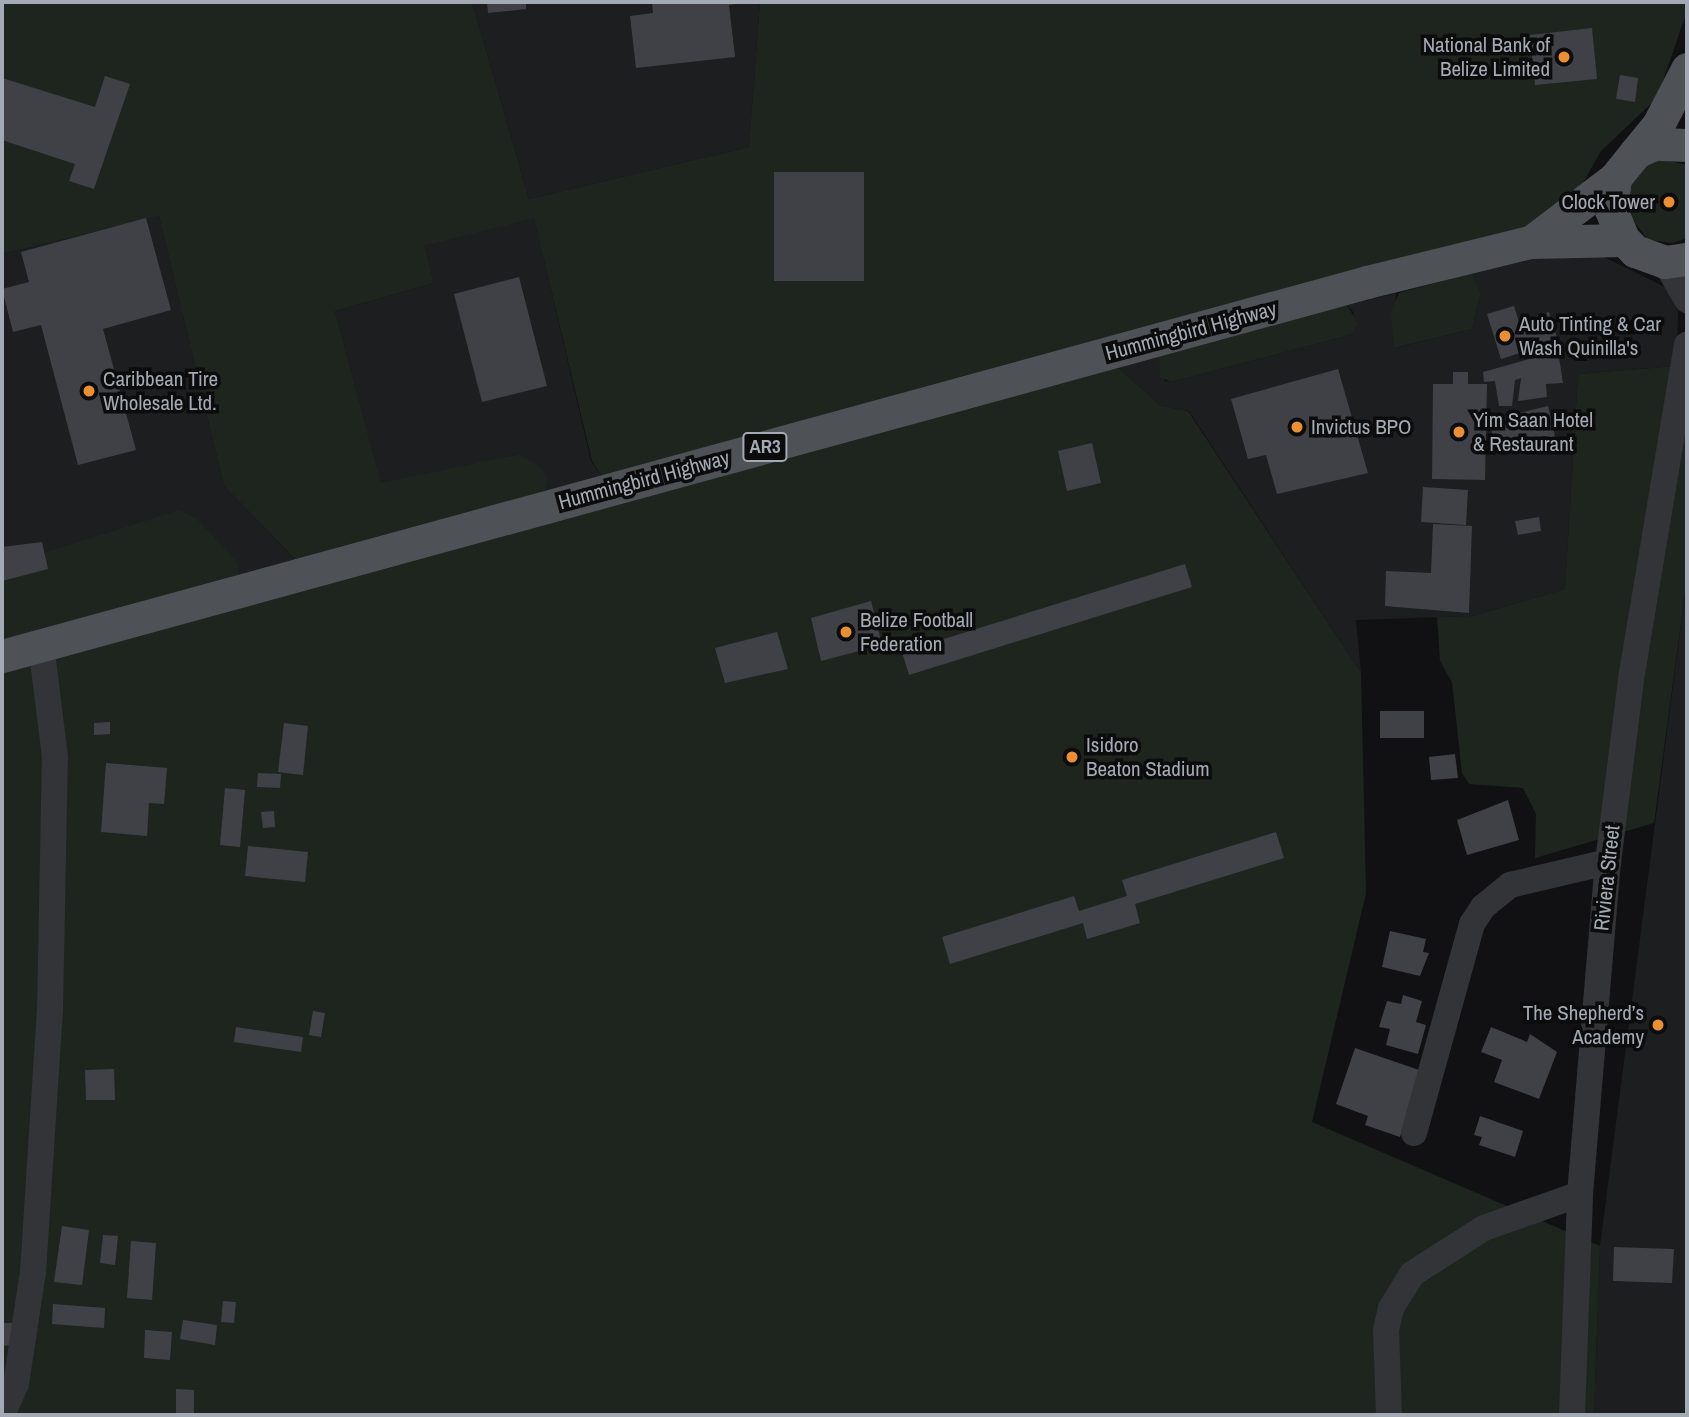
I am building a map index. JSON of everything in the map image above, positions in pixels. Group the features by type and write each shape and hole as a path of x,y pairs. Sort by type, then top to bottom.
{"main road":[{"name":"Hummingbird Highway","path":"1530,242 1571,217 1615,178 1658,125 1687,69"},
{"path":"1636,152 1654,144 1687,145"},
{"path":"1615,178 1611,210 1624,240 1635,251 1676,261"},
{"name":"Hummingbird Highway","path":"2,656 1530,242 1624,240"}],"street":[{"path":"1676,261 1687,300"},
{"name":"Riviera Street","path":"1572,1415 1580,1194 1608,862 1632,673 1687,345"},
{"path":"2,1415 16,1384 30,1295 50,1011 55,757 41,645"},
{"path":"1414,1133 1472,923 1483,907 1510,885 1608,862"},
{"path":"1389,1415 1385,1330 1391,1308 1412,1274 1484,1228 1580,1194"}],"shaded area":[{"path":"2,2 472,2 529,199 749,147 760,2 1687,2 1687,11 1657,98 1601,151 1580,188 1533,226 603,478 592,461 534,218 425,246 434,283 335,311 381,483 520,454 542,469 548,479 544,494 297,561 224,486 159,216 2,254"},
{"path":"472,2 760,2 749,147 529,199"},
{"path":"1661,159 1687,165 1687,238 1673,243 1648,240 1625,209 1628,183 1648,164"},
{"path":"159,216 224,486 297,561 239,576 179,511 2,566 2,254"},
{"path":"534,217 591,461 603,478 544,494 520,454 381,484 335,311 434,283 425,246"},
{"path":"1547,253 1604,257 1667,288 1678,311 1677,366 1578,374 1565,589 1473,616 1356,620 1361,673 1189,411 1161,406 1115,365 1159,353 1165,381 1171,382 1350,335 1354,313 1347,305 1396,293 1395,348 1472,329 1481,292 1472,273"},
{"path":"1472,273 1481,292 1472,329 1394,348 1391,313 1399,293"},
{"path":"1347,305 1358,324 1350,335 1171,382 1160,377 1159,353"},
{"path":"1115,365 1161,406 1188,411 1361,673 1366,893 1312,1122 1600,1246 1594,1415 2,1415 2,670"},
{"path":"1677,366 1687,396 1687,578 1654,823 1535,858 1536,814 1523,788 1469,784 1462,773 1452,682 1440,661 1437,617 1473,616 1565,589 1578,374"},
{"path":"179,510 197,519 238,563 239,576 2,641 2,566"},
{"name":"The Shepherd’s Academy","path":"1687,578 1687,1415 1594,1415 1600,1246"}],"building":[{"path":"487,2 526,2 526,9 488,13"},
{"path":"652,2 747,2 729,5 735,57 636,68 630,16 653,13"},
{"name":"National Bank of Belize Limited","path":"1592,28 1597,79 1535,85 1530,35"},
{"path":"1620,75 1638,78 1635,102 1616,99"},
{"path":"105,76 130,84 94,189 69,181 75,164 2,140 2,78 95,107"},
{"path":"774,172 864,172 864,281 774,281"},
{"name":"Caribbean Tire Wholesale Ltd.","path":"146,218 171,310 103,329 136,450 78,465 41,325 13,332 2,289 29,282 21,252"},
{"path":"519,277 547,386 482,402 454,294"},
{"path":"1514,306 1519,322 1549,312 1558,341 1501,359 1487,314"},
{"path":"1558,351 1563,383 1546,384 1547,397 1518,401 1521,378 1515,380 1512,406 1499,406 1495,381 1484,382 1483,372"},
{"name":"Invictus BPO","path":"1338,369 1368,473 1277,494 1266,455 1248,459 1231,399"},
{"name":"Yim Saan Hotel & Restaurant","path":"1453,372 1468,372 1468,384 1487,384 1485,480 1432,479 1433,384 1453,384"},
{"path":"1548,406 1556,441 1497,455 1489,420"},
{"path":"1092,443 1101,483 1067,491 1058,451"},
{"path":"1423,487 1468,490 1466,525 1421,522"},
{"path":"1539,517 1541,531 1518,535 1515,521"},
{"path":"1433,524 1472,526 1469,613 1385,606 1386,571 1431,573"},
{"path":"42,542 48,569 2,581 2,547"},
{"path":"1185,564 1192,587 909,675 902,652"},
{"name":"Belize Football Federation","path":"871,601 882,645 821,661 811,618"},
{"path":"777,632 788,669 725,683 715,648"},
{"path":"1380,711 1424,711 1424,738 1380,738"},
{"path":"110,722 110,734 94,735 94,723"},
{"path":"284,723 308,726 303,775 278,772"},
{"path":"1455,754 1458,778 1431,780 1429,757"},
{"path":"106,763 167,768 164,804 149,803 147,836 101,832"},
{"path":"258,773 281,774 280,788 257,787"},
{"path":"225,788 245,790 240,847 220,845"},
{"path":"1508,800 1519,840 1467,855 1457,820"},
{"path":"274,811 275,827 263,828 261,812"},
{"path":"1276,832 1284,858 1135,904 1140,923 1087,939 1083,923 950,964 942,937 1074,896 1079,911 1127,896 1122,880"},
{"path":"248,846 308,852 305,882 245,876"},
{"path":"1390,931 1426,939 1423,952 1429,953 1420,976 1382,967"},
{"path":"1403,995 1422,1001 1416,1022 1426,1025 1418,1054 1386,1045 1390,1029 1379,1027 1387,1001 1401,1004"},
{"path":"313,1011 325,1013 321,1037 309,1035"},
{"path":"236,1027 303,1037 301,1052 234,1042"},
{"path":"1491,1027 1527,1042 1530,1034 1557,1052 1539,1099 1494,1082 1502,1060 1481,1052"},
{"path":"1355,1048 1422,1071 1400,1137 1365,1125 1368,1116 1336,1104"},
{"path":"114,1069 115,1100 86,1100 85,1070"},
{"path":"1480,1116 1523,1131 1515,1157 1479,1145 1482,1137 1474,1135"},
{"path":"62,1226 89,1230 82,1285 54,1282"},
{"path":"103,1235 118,1236 115,1265 100,1263"},
{"path":"131,1241 156,1243 152,1300 127,1298"},
{"path":"1614,1247 1674,1249 1672,1283 1613,1281"},
{"path":"223,1301 236,1302 234,1323 221,1322"},
{"path":"53,1304 105,1308 104,1328 52,1324"},
{"path":"183,1320 217,1325 215,1345 180,1339"},
{"path":"2,1323 19,1323 19,1345 2,1346"},
{"path":"145,1330 172,1332 170,1360 144,1358"},
{"path":"176,1389 194,1390 194,1415 176,1415"}],"place":[{"name":"National Bank of Belize Limited","path":"1564,57"},
{"name":"Clock Tower","path":"1669,202"},
{"name":"Auto Tinting & Car Wash Quinilla's","path":"1505,336"},
{"name":"Caribbean Tire Wholesale Ltd.","path":"89,391"},
{"name":"Invictus BPO","path":"1297,427"},
{"name":"Yim Saan Hotel & Restaurant","path":"1459,432"},
{"name":"Belize Football Federation","path":"846,632"},
{"name":"Isidoro Beaton Stadium","path":"1072,757"},
{"name":"The Shepherd’s Academy","path":"1658,1025"}]}
